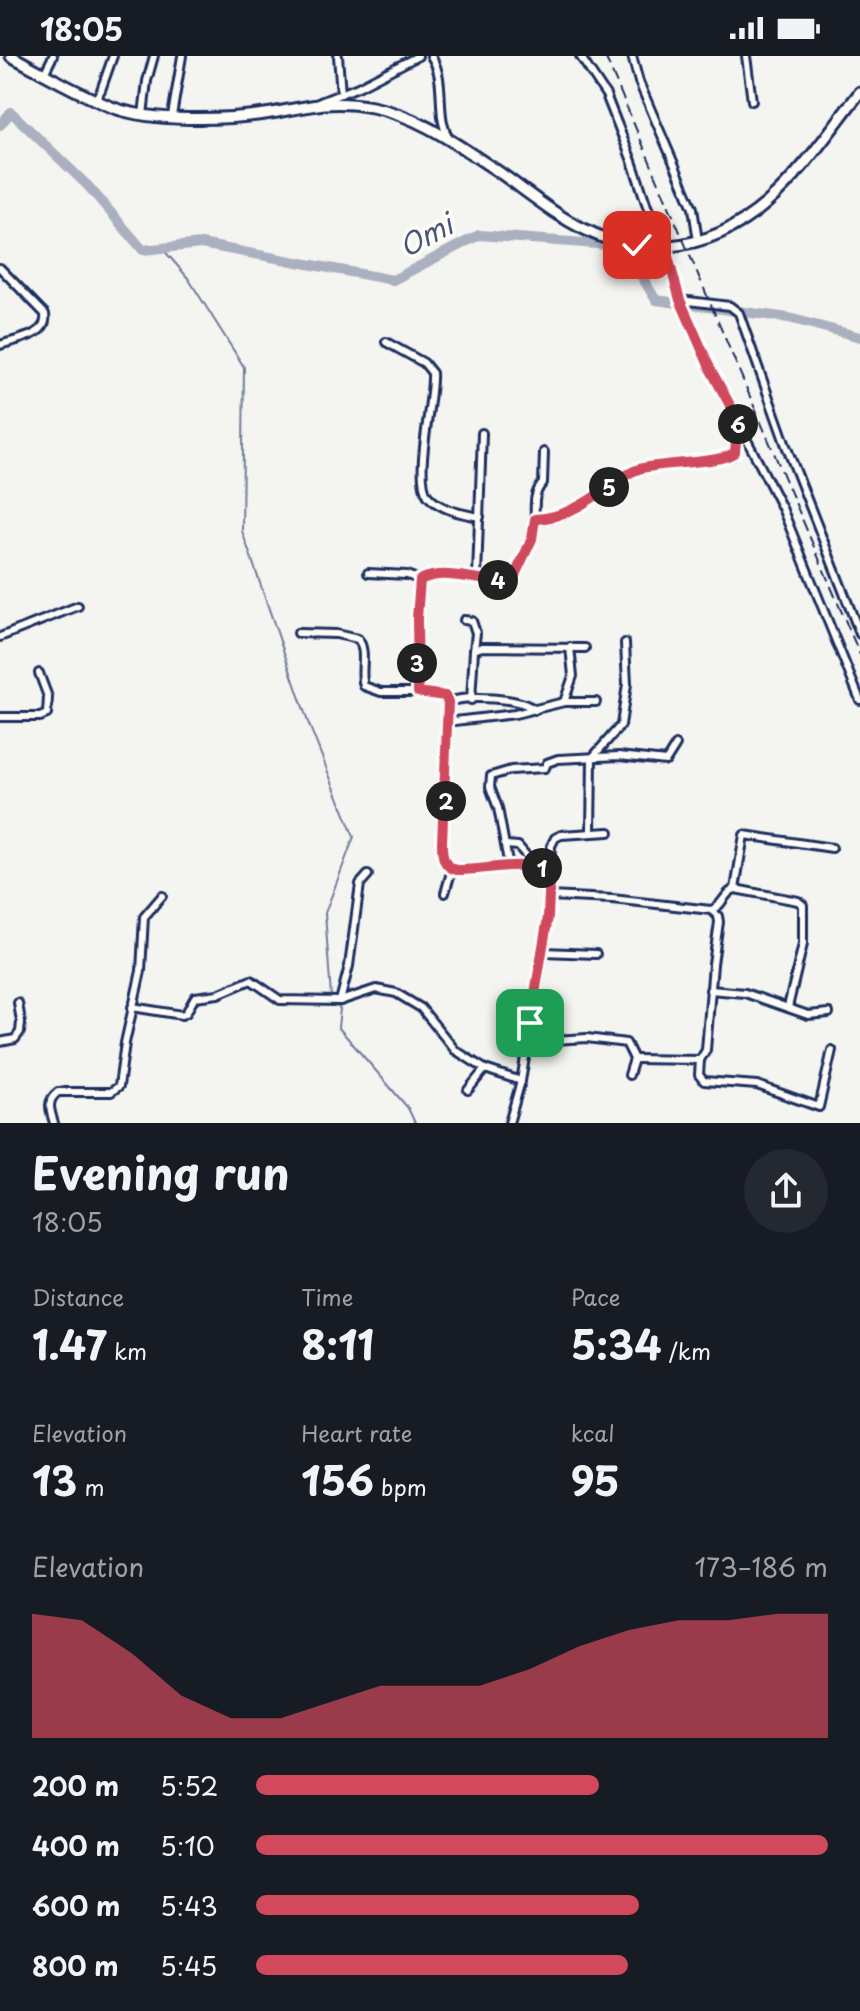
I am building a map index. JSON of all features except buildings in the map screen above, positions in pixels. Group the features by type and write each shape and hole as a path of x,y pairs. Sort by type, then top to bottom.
{"main road":[{"path":"11,56 95,100 143,115 215,118 265,114 311,104 375,107 410,118 448,138 585,229 626,243 665,246 698,241 733,228 770,203 860,92"}],"street":[{"path":"45,72 53,56"},
{"path":"95,100 113,56"},
{"path":"143,115 154,56"},
{"path":"172,116 182,56"},
{"path":"338,56 341,94"},
{"path":"311,104 341,94 418,56"},
{"path":"431,56 441,83 443,128 448,138"},
{"path":"580,56 606,95 665,246 680,300 711,370 782,508 860,700"},
{"path":"632,56 639,82 693,208 698,241"},
{"path":"746,56 752,101"},
{"path":"0,268 47,319 43,328 34,334 0,345"},
{"path":"680,300 730,306 739,313 785,443 860,634"},
{"path":"386,342 424,363 432,373 424,456 423,487 426,494 445,507 480,517"},
{"path":"535,519 551,519 564,514 640,469 733,455 738,420"},
{"path":"477,577 482,433"},
{"path":"368,573 407,575 420,580 433,574 492,580 514,577 532,539 535,497 543,483 544,452"},
{"path":"418,692 420,580"},
{"path":"0,637 78,606"},
{"path":"464,620 472,621 476,633 471,700"},
{"path":"298,633 324,633 358,639 362,645 361,677 364,686 381,692 445,696 448,702 442,853 444,861 452,869 536,867 550,871"},
{"path":"591,832 592,758 621,725 627,684 625,643"},
{"path":"474,650 482,647 585,648"},
{"path":"564,702 573,676 570,647"},
{"path":"0,717 40,717 47,714 48,697 39,673"},
{"path":"448,702 517,701 535,710"},
{"path":"446,722 535,710 564,702 596,702"},
{"path":"509,867 498,808 490,787 491,776 511,770 545,768 547,763 558,759 619,756 666,761 676,745"},
{"path":"509,1123 521,1081 543,952 551,846 555,838 572,833 609,832"},
{"path":"735,889 744,835 832,848"},
{"path":"506,845 518,846 536,867"},
{"path":"445,893 452,869"},
{"path":"340,1001 349,966 360,884 368,875"},
{"path":"549,896 612,899 711,910 720,906 726,895 735,889 792,899 803,905 803,944 788,1007"},
{"path":"54,1123 49,1105 58,1092 111,1092 119,1086 141,971 144,917 162,896"},
{"path":"711,910 718,916 719,922 710,990 709,1036 700,1060 699,1075 704,1081 757,1085 819,1107 832,1050"},
{"path":"543,952 596,954"},
{"path":"132,1007 182,1015 195,997 218,994 251,980 280,1000 340,1001 376,989 396,993 421,1008 455,1050 485,1069 521,1081"},
{"path":"710,990 745,993 808,1015 829,1013"},
{"path":"0,1042 18,1036 21,1022 18,1003"},
{"path":"528,1036 626,1043 634,1059 629,1075"},
{"path":"634,1059 700,1060"},
{"path":"468,1090 485,1069"}],"waterway":[{"name":"Omi","path":"0,125 11,112 88,186 143,250 201,244 393,280 479,235 623,246 656,300 789,318 860,337"},
{"path":"162,248 188,278 244,367 242,531 308,722 354,837 325,913 331,997 340,1009 338,1027 408,1108 415,1123"}],"railway":[{"path":"605,56 860,655"}],"route":[{"path":"530,1023 548,917 550,871 536,867 457,870 444,861 442,843 448,702 445,696 418,692 420,580 433,574 492,580 514,577 532,539 535,519 551,519 564,514 640,469 685,461 707,461 729,457 735,452 738,420 711,370 680,300 665,246 637,245"}]}
